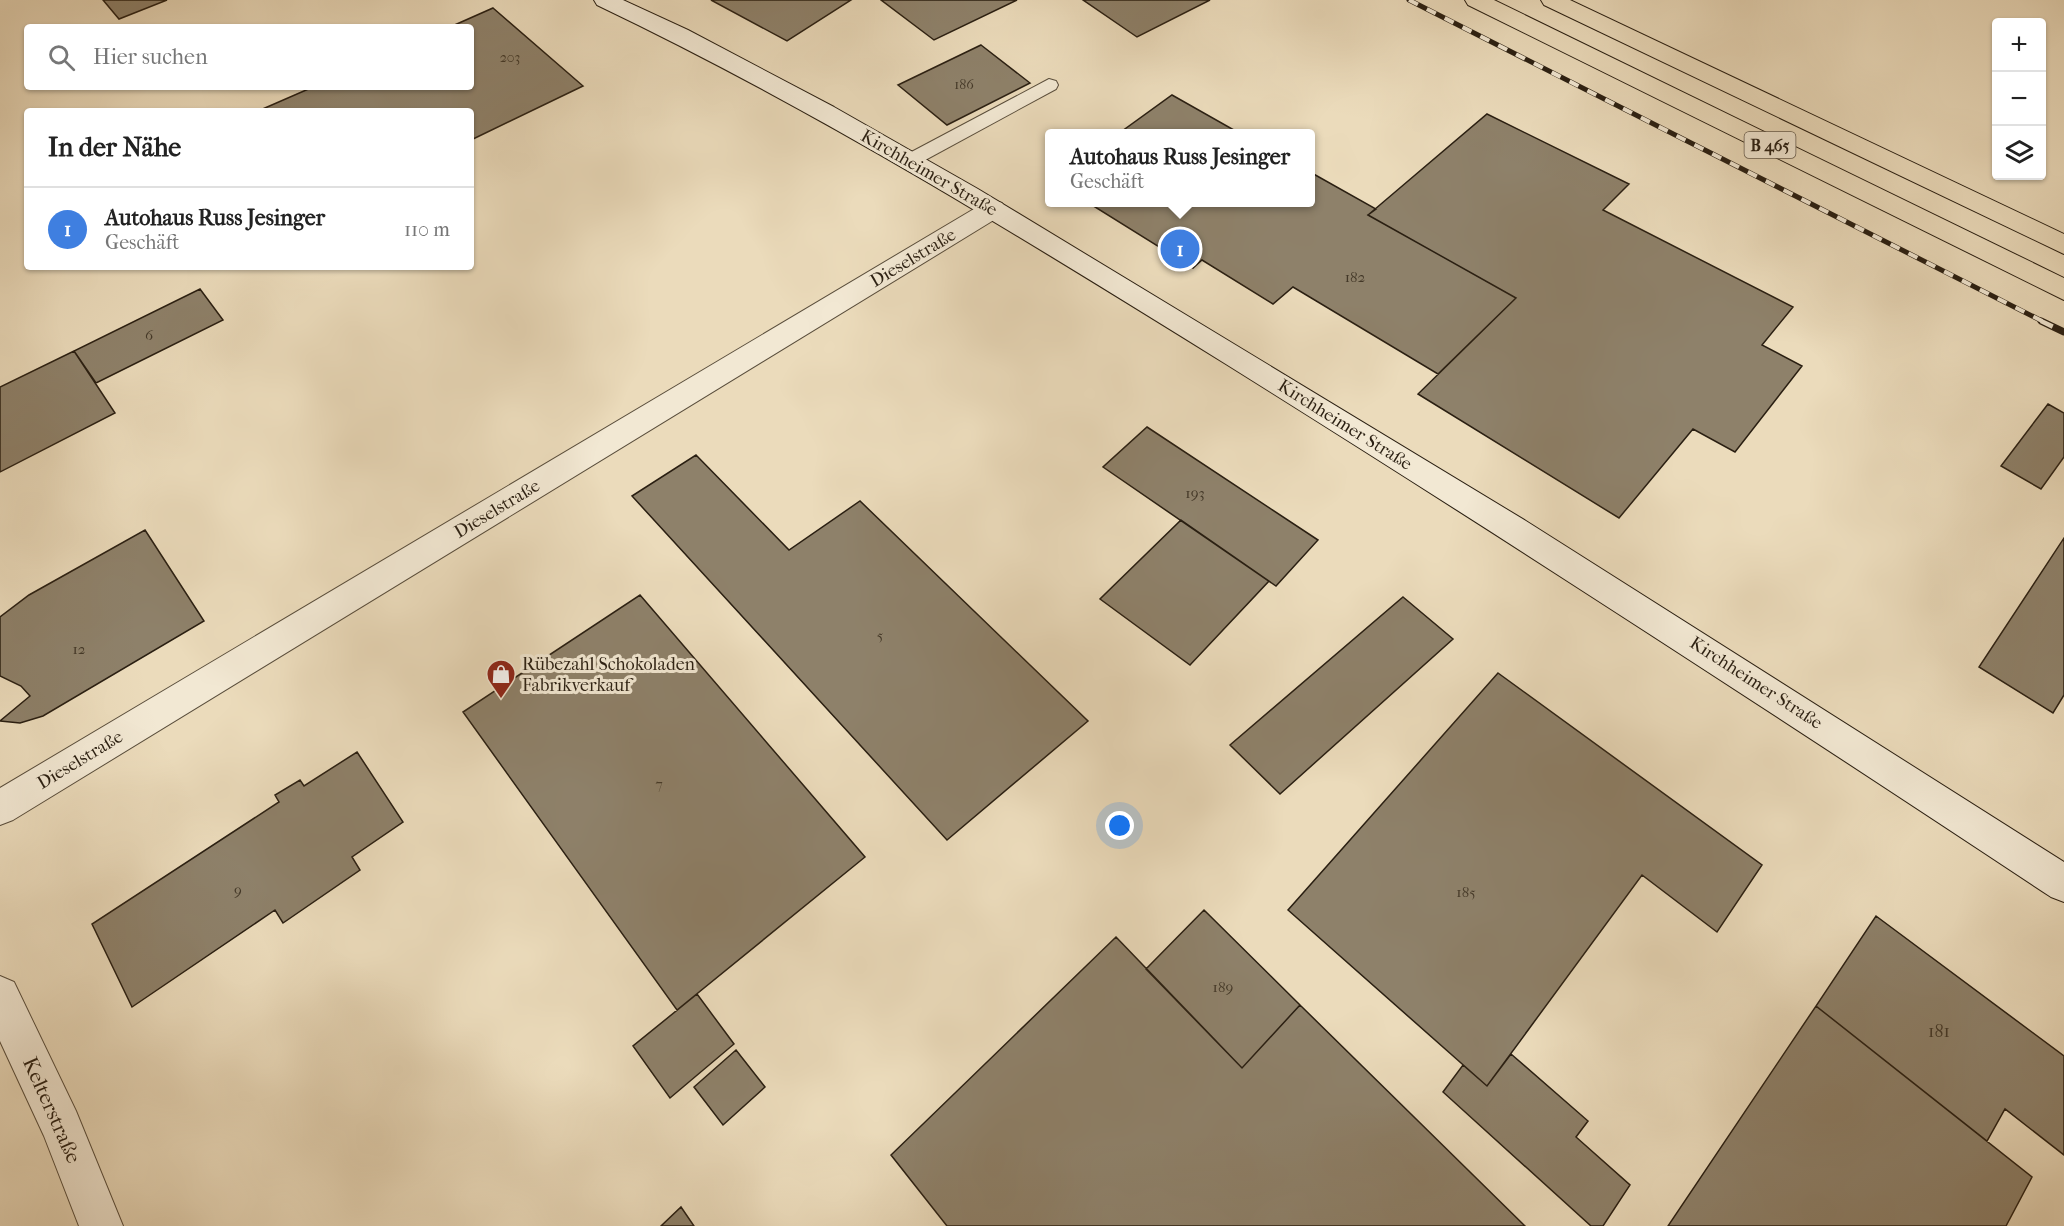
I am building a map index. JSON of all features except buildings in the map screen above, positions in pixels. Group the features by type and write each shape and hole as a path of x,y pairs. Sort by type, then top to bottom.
{"main road":[{"name":"B 465","path":"1476,0 2064,290"},
{"name":"B 465","path":"1552,0 2064,245"}],"street":[{"name":"Kirchheimer Straße","path":"605,0 660,25 776,84 993,209 1256,369 1694,642 2064,884"},
{"name":"Dieselstraße","path":"0,808 993,209"},
{"name":"Kelterstraße","path":"0,996 61,1126 101,1226"}],"lane":[{"path":"909,161 1049,85"}],"railway":[{"path":"1409,0 2044,322"},
{"path":"2041,321 2064,332"}],"place":[{"name":"Autohaus Russ Jesinger","path":"1180,249"},
{"name":"Rübezahl Schokoladen Fabrikverkauf","path":"501,700"}]}
